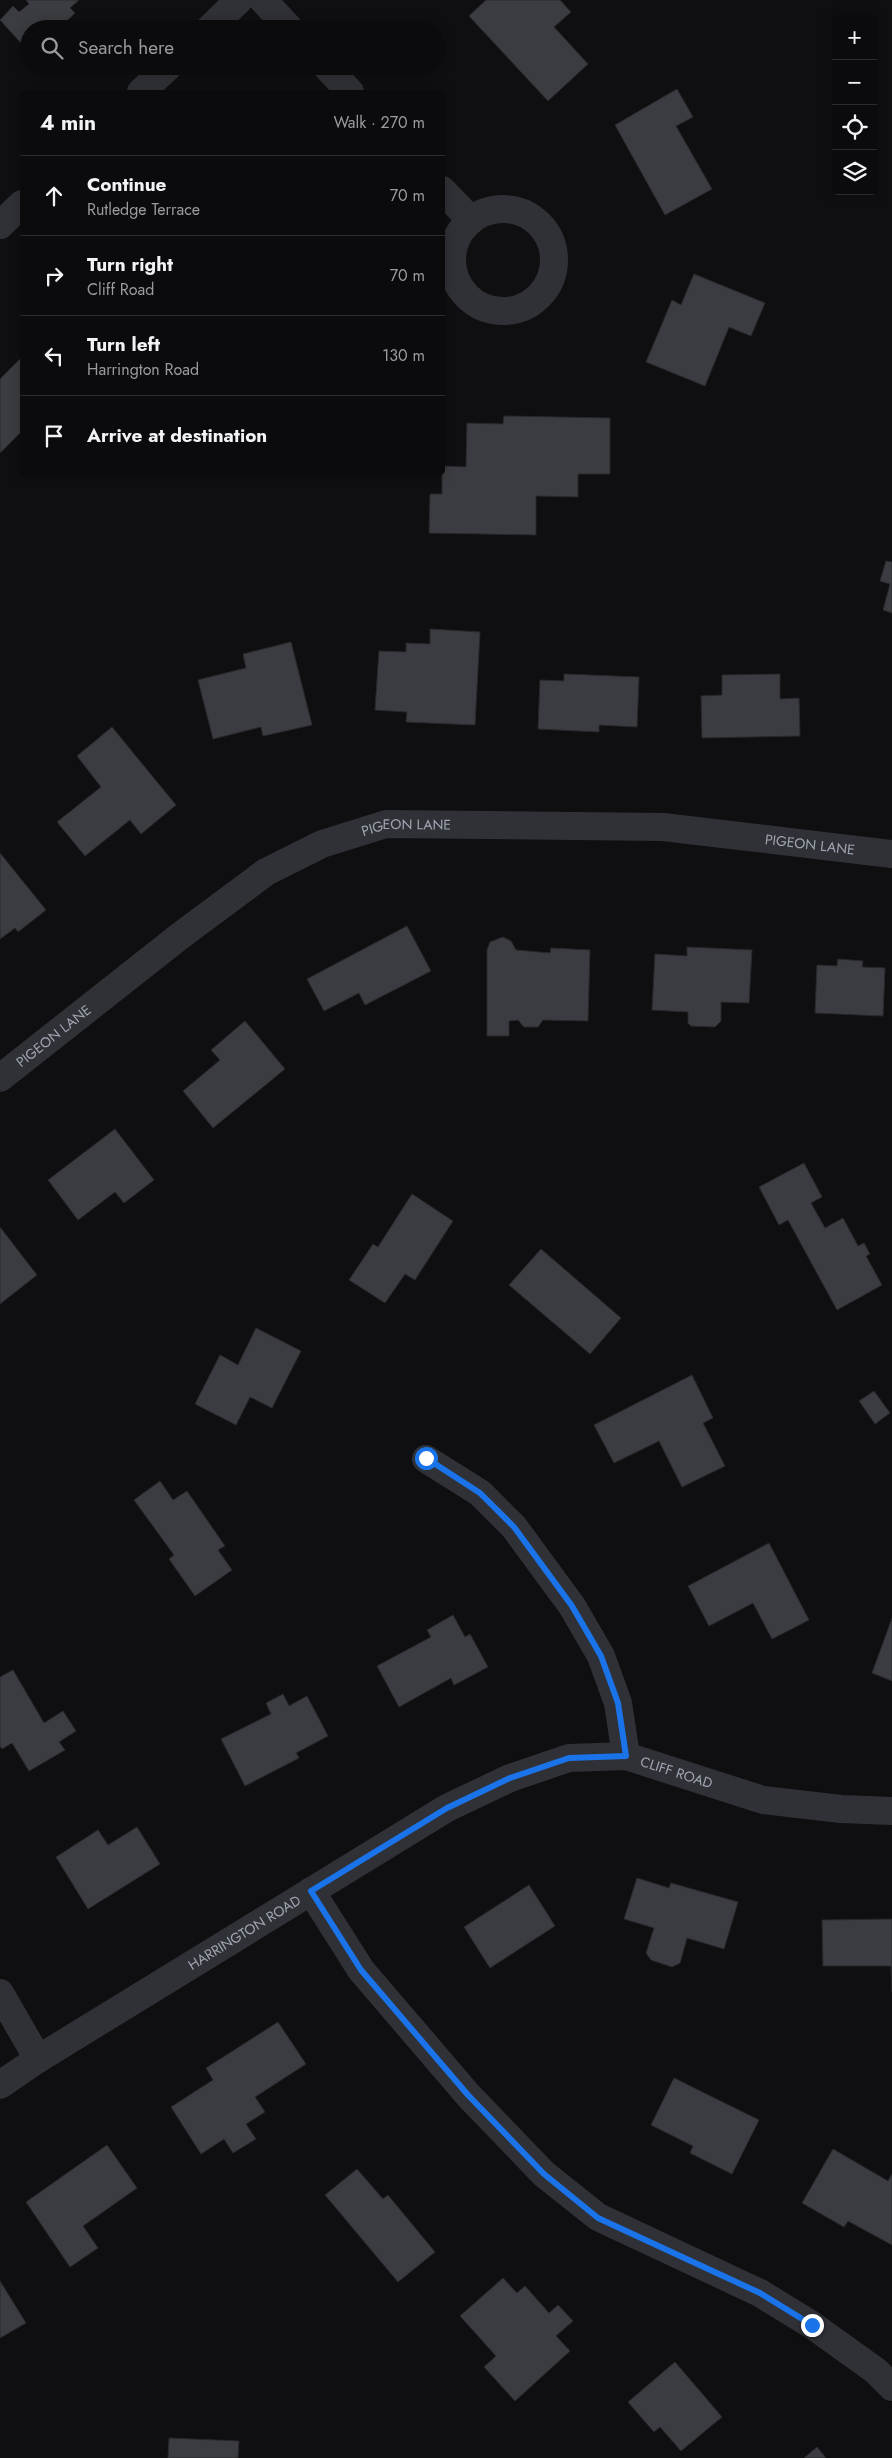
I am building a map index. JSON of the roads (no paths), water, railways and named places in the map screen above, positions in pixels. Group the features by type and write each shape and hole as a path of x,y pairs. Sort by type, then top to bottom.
{"street":[{"path":"218,20 239,0"},
{"path":"263,0 282,20"},
{"path":"143,90 159,75"},
{"path":"334,75 348,90"},
{"path":"445,193 470,220"},
{"path":"0,225 20,206"},
{"name":"PIGEON LANE","path":"0,1078 180,936 266,872 322,844 386,824 663,827 892,854"},
{"path":"426,1458 480,1493 514,1527 572,1606 601,1656 618,1703 626,1756"},
{"name":"CLIFF ROAD","path":"311,1891 447,1808 510,1778 569,1758 626,1756 763,1800 842,1809 892,1811"},
{"name":"HARRINGTON ROAD","path":"0,2085 38,2059 311,1891 361,1970 468,2095 544,2174 598,2218 760,2293 812,2325 876,2371 892,2387"},
{"path":"0,1992 38,2059"}]}
